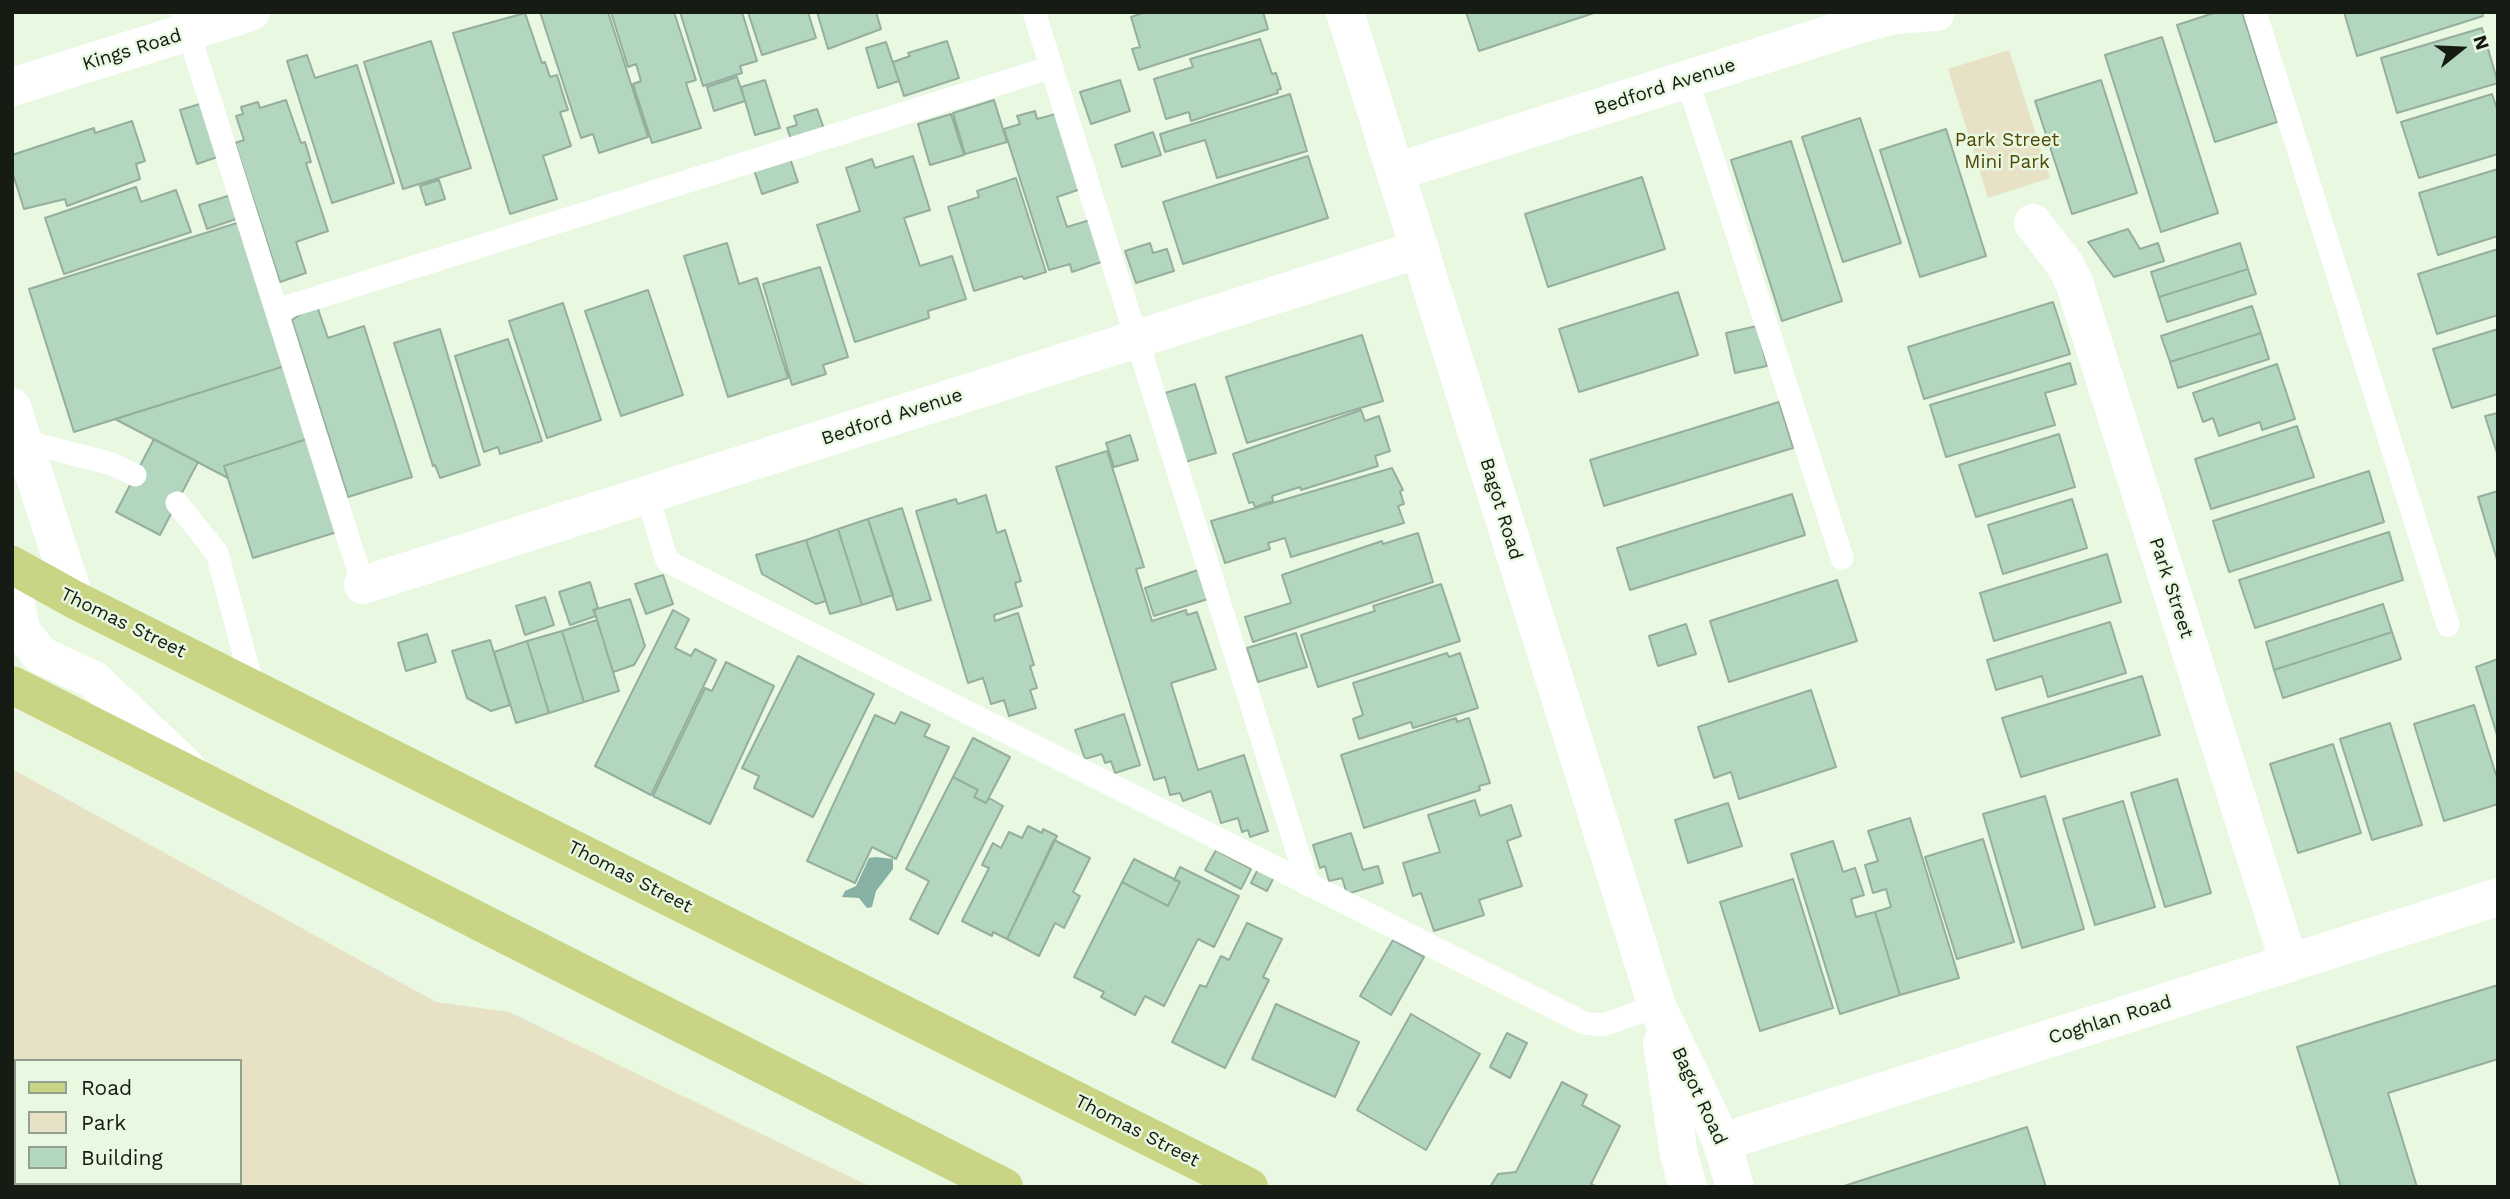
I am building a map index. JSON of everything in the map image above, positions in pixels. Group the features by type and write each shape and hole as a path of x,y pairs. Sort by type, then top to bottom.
{"main road":[{"name":"Thomas Street","path":"12,565 75,600 1249,1187"},
{"path":"12,685 1004,1187"}],"street":[{"name":"Kings Road","path":"12,87 185,22 251,12"},
{"name":"Bagot Road","path":"1345,12 1657,1006 1722,1142 1735,1187"},
{"name":"Bedford Avenue","path":"1395,172 1894,15 1936,12"},
{"name":"Park Street","path":"2033,223 2066,266 2075,285 2289,963"},
{"name":"Bedford Avenue","path":"363,584 1420,249"},
{"path":"18,424 75,600"},
{"path":"12,584 21,630 40,655 94,680 199,779"},
{"name":"Coghlan Road","path":"1722,1142 2498,897"},
{"name":"Bagot Road","path":"1657,1006 1679,1155 1688,1187"}],"lane":[{"path":"1034,12 1308,885"},
{"path":"2255,12 2448,625"},
{"path":"185,22 363,584"},
{"path":"276,310 1052,67"},
{"path":"1687,79 1842,558"},
{"path":"18,424 135,475"},
{"path":"647,494 667,561 1588,1024 1603,1025 1657,1006"},
{"path":"177,503 217,553 253,687"}],"green space":[{"name":"Park Street Mini Park","path":"2009,50 2050,178 1988,198 1948,69"},
{"path":"12,769 436,1002 509,1012 871,1187 12,1187"}],"water":[{"path":"869,858 893,859 893,869 876,891 872,907 867,908 859,898 842,897 845,891 856,886"}],"building":[{"path":"540,12 608,12 648,137 599,153 593,134 581,138"},
{"path":"611,12 674,12 696,80 686,83 701,128 652,143 633,84 641,81 636,64 628,67"},
{"path":"680,12 742,12 757,61 740,66 742,73 703,86"},
{"path":"748,12 808,12 816,38 762,55"},
{"path":"817,12 876,12 881,29 828,49"},
{"path":"1145,12 1263,12 1268,29 1139,70 1132,49 1140,47 1131,17"},
{"path":"1466,12 1597,12 1479,51"},
{"path":"2217,12 2242,12 2277,122 2215,142 2177,25"},
{"path":"2344,12 2482,12 2483,16 2357,56"},
{"path":"525,13 542,63 545,62 550,77 557,75 568,110 560,112 571,146 543,156 557,199 510,214 453,33"},
{"path":"2482,28 2498,83 2397,113 2381,58"},
{"path":"2162,37 2218,213 2161,232 2105,55"},
{"path":"1260,39 1272,74 1276,73 1281,89 1277,90 1278,93 1191,121 1189,112 1166,119 1154,79 1193,67 1190,59"},
{"path":"431,41 471,168 403,189 364,62"},
{"path":"947,41 959,78 904,96 893,62 910,56 908,53"},
{"path":"886,42 899,81 878,88 866,48"},
{"path":"307,55 315,78 357,65 394,183 332,203 287,61"},
{"path":"737,77 745,101 714,111 707,87"},
{"path":"765,80 780,128 755,135 741,87"},
{"path":"1120,80 1130,111 1091,124 1080,92"},
{"path":"2101,80 2137,193 2072,214 2035,101"},
{"path":"1290,94 1307,151 1217,178 1205,140 1165,152 1160,134"},
{"path":"2492,94 2498,112 2498,154 2419,178 2401,122"},
{"path":"286,100 301,143 305,142 311,162 306,163 328,231 296,242 306,273 280,282 235,143 244,140 236,116 243,114 241,107 258,102 260,108"},
{"path":"994,100 1007,142 965,154 953,113"},
{"path":"203,103 220,156 197,164 180,110"},
{"path":"817,109 824,129 791,139 787,128 797,125 794,116"},
{"path":"1035,111 1037,119 1056,114 1081,189 1057,197 1067,227 1090,220 1104,261 1072,272 1070,264 1049,270 1004,129 1020,124 1017,116"},
{"path":"951,114 964,155 930,165 918,124"},
{"path":"1860,118 1901,243 1843,262 1802,137"},
{"path":"132,121 145,161 136,164 140,179 67,206 65,199 24,209 12,171 12,155 94,128 95,133"},
{"path":"1946,129 1986,256 1920,277 1880,150"},
{"path":"1153,132 1161,155 1122,167 1115,145"},
{"path":"1791,141 1842,301 1782,321 1731,160"},
{"path":"913,156 930,210 904,218 920,266 952,256 966,299 928,311 929,318 855,342 817,225 860,211 846,168 872,159 875,168"},
{"path":"1308,156 1328,218 1183,264 1163,202"},
{"path":"790,158 798,182 762,194 754,170"},
{"path":"2498,169 2498,236 2438,255 2419,193"},
{"path":"1642,177 1665,249 1548,287 1525,214"},
{"path":"1016,178 1046,272 1024,279 1022,276 974,291 948,207 979,197 977,191"},
{"path":"439,180 445,199 426,205 420,186"},
{"path":"136,187 141,202 176,190 191,232 64,274 45,218"},
{"path":"231,195 239,218 207,229 199,205"},
{"path":"240,222 285,366 74,432 29,289"},
{"path":"2128,229 2140,249 2158,243 2164,261 2114,277 2088,242"},
{"path":"727,243 739,284 757,278 788,378 728,397 684,256"},
{"path":"1150,243 1153,253 1167,249 1174,271 1136,283 1125,251"},
{"path":"2240,243 2248,269 2159,297 2151,272"},
{"path":"2498,249 2498,315 2437,334 2418,274"},
{"path":"820,267 848,357 823,365 826,374 792,385 763,284"},
{"path":"2248,269 2256,294 2167,322 2159,297"},
{"path":"648,290 683,395 621,416 585,311"},
{"path":"1678,292 1698,355 1579,392 1559,329"},
{"path":"2053,302 2070,354 1924,399 1908,347"},
{"path":"316,303 328,338 364,326 412,477 348,497 292,320"},
{"path":"563,303 601,420 547,438 509,321"},
{"path":"2252,306 2261,333 2170,362 2161,336"},
{"path":"1757,326 1767,366 1735,373 1726,333"},
{"path":"440,329 480,465 440,478 435,465 433,466 394,343"},
{"path":"2498,329 2498,394 2452,408 2433,349"},
{"path":"2261,333 2269,359 2178,388 2170,362"},
{"path":"1362,335 1383,401 1247,443 1226,377"},
{"path":"508,339 542,441 500,454 498,447 484,452 455,356"},
{"path":"2070,363 2076,384 2045,393 2055,425 1946,457 1930,405"},
{"path":"2277,364 2295,419 2262,430 2260,422 2219,436 2213,418 2203,422 2193,393"},
{"path":"285,366 307,439 224,466 228,478 115,419"},
{"path":"1195,384 1216,453 1185,462 1165,393"},
{"path":"1779,402 1793,448 1604,506 1590,460"},
{"path":"1361,410 1365,421 1379,416 1390,451 1375,456 1378,466 1301,490 1300,487 1272,496 1273,501 1255,507 1253,502 1249,503 1233,454"},
{"path":"2498,413 2498,456 2485,416"},
{"path":"2297,426 2314,477 2211,509 2195,459"},
{"path":"2059,434 2075,487 1976,517 1959,465"},
{"path":"1130,435 1138,460 1114,467 1106,443"},
{"path":"154,439 198,462 160,535 116,512"},
{"path":"307,439 337,532 253,558 224,466"},
{"path":"1107,451 1144,567 1136,569 1152,621 1186,610 1187,615 1197,612 1216,669 1171,683 1198,770 1244,755 1268,831 1250,837 1248,830 1242,832 1238,818 1221,823 1211,791 1183,801 1180,793 1170,795 1165,777 1154,780 1056,467"},
{"path":"1392,468 1403,490 1400,491 1404,504 1398,506 1404,523 1291,557 1285,538 1268,543 1270,549 1225,563 1211,521"},
{"path":"2369,471 2384,522 2229,572 2213,521"},
{"path":"2498,491 2498,563 2478,497"},
{"path":"1792,494 1805,535 1630,590 1617,548"},
{"path":"986,495 997,533 1005,530 1021,581 1015,583 1022,606 994,615 995,621 1018,613 1034,665 1030,666 1037,688 1030,690 1036,708 1009,716 1004,700 991,704 983,678 968,683 916,511 956,499 958,504"},
{"path":"2072,499 2087,548 2003,574 1988,525"},
{"path":"902,508 931,600 897,610 868,519"},
{"path":"868,519 893,595 862,605 838,529"},
{"path":"838,529 862,605 830,614 806,540"},
{"path":"2389,532 2403,580 2255,628 2239,580"},
{"path":"1418,533 1433,582 1253,642 1245,617 1291,603 1282,575 1382,541 1383,544"},
{"path":"806,540 826,601 816,604 762,574 756,555"},
{"path":"2107,554 2121,602 1994,641 1980,593"},
{"path":"1201,569 1211,598 1154,616 1145,588"},
{"path":"663,575 673,604 646,614 635,584"},
{"path":"1837,580 1857,641 1729,682 1710,621"},
{"path":"590,582 598,608 593,610 596,616 570,625 559,592"},
{"path":"1441,584 1460,641 1318,687 1301,635 1375,611 1373,606"},
{"path":"545,597 554,625 525,635 516,606"},
{"path":"630,599 645,646 634,665 613,672 594,610"},
{"path":"2383,604 2392,632 2274,670 2266,642"},
{"path":"673,610 689,619 675,648 691,656 695,649 716,660 651,795 595,766"},
{"path":"597,620 619,691 584,702 562,631"},
{"path":"2110,622 2126,673 2048,697 2042,676 1996,690 1987,660"},
{"path":"1686,624 1696,654 1658,666 1649,636"},
{"path":"562,631 584,702 549,713 527,641"},
{"path":"2392,632 2401,659 2283,698 2274,670"},
{"path":"1296,633 1307,667 1258,682 1247,648"},
{"path":"427,634 436,662 406,671 398,643"},
{"path":"490,640 510,705 491,711 467,698 452,651"},
{"path":"527,641 549,713 516,723 494,652"},
{"path":"1447,653 1449,657 1460,653 1478,708 1413,728 1411,722 1359,739 1353,719 1363,715 1353,683"},
{"path":"798,656 874,694 813,817 754,788 759,776 742,768"},
{"path":"2498,659 2498,738 2476,667"},
{"path":"726,662 774,686 710,824 653,796 705,688 712,691"},
{"path":"2142,676 2160,735 2021,777 2002,718"},
{"path":"1811,690 1836,767 1739,799 1731,772 1714,778 1698,727"},
{"path":"2474,705 2498,781 2498,804 2444,821 2414,724"},
{"path":"901,712 930,725 924,736 949,747 896,859 872,847 855,883 807,861 875,715 895,724"},
{"path":"1124,714 1140,765 1115,773 1111,761 1105,763 1102,754 1085,759 1075,730"},
{"path":"1456,718 1457,722 1469,718 1490,783 1479,786 1480,790 1364,828 1341,755"},
{"path":"2390,723 2422,825 2372,840 2340,739"},
{"path":"973,738 1010,757 986,803 974,797 978,790 953,777"},
{"path":"2333,744 2361,833 2298,853 2270,764"},
{"path":"953,777 978,790 974,797 986,803 989,798 1003,806 938,934 910,919 929,881 906,869"},
{"path":"2177,779 2211,893 2165,907 2131,793"},
{"path":"2045,796 2084,929 2022,948 1983,814"},
{"path":"1475,800 1480,816 1511,805 1521,836 1507,841 1522,886 1479,900 1484,915 1434,931 1421,893 1413,896 1403,863 1440,852 1428,815"},
{"path":"2123,801 2155,907 2095,925 2063,819"},
{"path":"1728,803 1742,846 1688,863 1675,820"},
{"path":"1910,818 1959,978 1900,995 1875,912 1891,907 1886,889 1873,893 1865,865 1878,861 1868,831"},
{"path":"1028,826 1057,836 1007,939 993,932 992,936 962,921 989,868 982,865 993,843 1001,848 1009,832 1022,838"},
{"path":"1351,833 1363,870 1378,866 1383,883 1347,894 1342,878 1329,881 1325,866 1320,868 1313,845"},
{"path":"1983,839 2014,942 1957,959 1925,857"},
{"path":"1054,840 1090,858 1073,892 1080,896 1064,928 1055,923 1039,956 1007,939"},
{"path":"1833,841 1843,872 1855,868 1864,895 1851,899 1856,917 1875,912 1900,995 1840,1014 1791,854"},
{"path":"1216,850 1251,869 1241,889 1205,870"},
{"path":"1134,859 1180,882 1168,906 1122,882"},
{"path":"1180,867 1239,896 1214,947 1198,939 1164,1006 1145,996 1135,1015 1101,997 1104,992 1074,977 1122,882 1168,906 1180,882 1174,880"},
{"path":"1258,869 1274,877 1267,891 1251,883"},
{"path":"1793,879 1833,1008 1760,1031 1720,902"},
{"path":"1247,923 1282,939 1263,977 1269,980 1225,1068 1172,1042 1200,985 1206,987 1221,956 1229,960"},
{"path":"1393,940 1424,957 1391,1015 1360,996"},
{"path":"2498,985 2498,1059 2388,1093 2417,1187 2341,1187 2297,1047"},
{"path":"1276,1004 1359,1042 1335,1097 1252,1059"},
{"path":"1411,1014 1480,1054 1426,1150 1357,1110"},
{"path":"1507,1033 1527,1043 1510,1078 1490,1067"},
{"path":"1562,1082 1587,1095 1582,1105 1620,1126 1591,1184 1597,1187 1490,1187 1498,1174 1516,1172"},
{"path":"2027,1127 2046,1187 1841,1187"}]}
